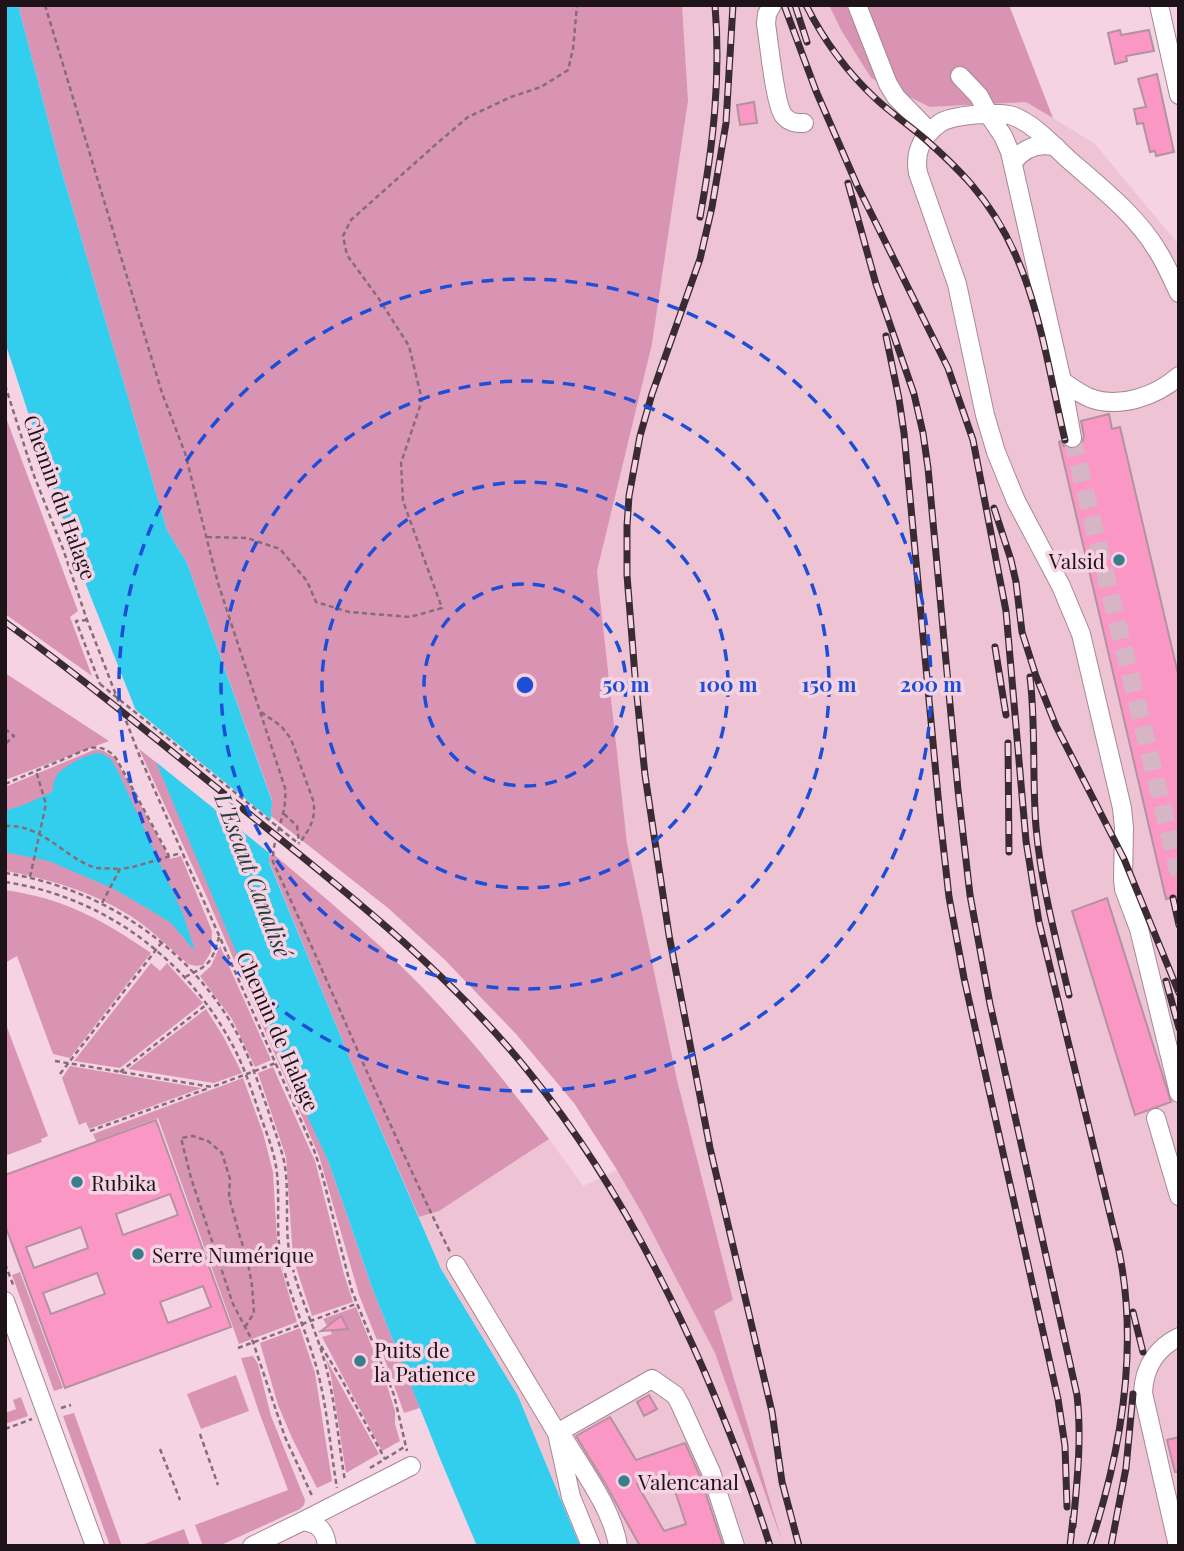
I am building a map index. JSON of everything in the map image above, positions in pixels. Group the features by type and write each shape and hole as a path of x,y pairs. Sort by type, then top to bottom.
{"street":[{"path":"772,5 766,24 782,114 792,123 804,123"},
{"path":"857,5 888,85 930,132"},
{"path":"1179,5 1160,7 1179,95"},
{"path":"960,76 979,96 1003,136 1013,162 1062,381 1072,439"},
{"path":"1179,293 1157,249 1135,221 1056,147 1018,119 1003,114 953,118 940,123 930,132 917,152 918,173 957,284 985,415 996,452 1016,501 1071,609 1085,645 1122,808 1124,889 1139,929 1179,1093"},
{"path":"1013,162 1026,149 1046,145 1056,147"},
{"path":"1062,381 1076,392 1092,399 1118,402 1154,393 1179,376"},
{"path":"1156,1118 1179,1196"},
{"path":"456,1265 605,1509 616,1532 618,1546"},
{"path":"5,1301 95,1546"},
{"path":"1178,1546 1143,1393 1144,1379 1154,1358 1164,1346 1179,1337"},
{"path":"558,1432 652,1379 675,1395 680,1404 711,1472 735,1546"},
{"path":"558,1432 571,1497 591,1546"},
{"path":"252,1546 411,1466"},
{"path":"303,1521 322,1530 326,1535 327,1546"}],"path":[{"path":"45,5 162,393 185,453 218,583 285,788 284,814 277,833 273,862 312,944 420,1191 456,1265"},
{"path":"207,537 247,538 280,549 307,581 316,602 349,612 410,617 442,608 403,501 401,463 422,400 409,346 347,255 343,236 351,220 468,117 511,97 541,87 568,70 577,5"},
{"name":"Chemin du Halage","path":"5,385 28,461 69,563 87,620"},
{"path":"87,620 76,621 100,684 299,844"},
{"name":"Chemin de Halage","path":"87,620 140,757 318,1163 349,1280 394,1395 411,1466"},
{"path":"261,712 281,726 291,739 313,800 314,818 299,844"},
{"path":"5,729 13,736 5,744"},
{"path":"5,784 90,748 106,750 116,758 169,856"},
{"path":"30,877 46,800 36,771"},
{"path":"284,814 297,826 299,844"},
{"path":"5,826 22,828 40,835 96,868 133,867 182,852"},
{"path":"102,903 120,869"},
{"path":"5,873 30,877 73,891 102,903 139,924 162,942 193,973 214,998 238,1035 255,1072 283,1158 290,1256 328,1376 345,1483 355,1477"},
{"path":"5,881 57,895 94,909 124,925 156,949 185,977 228,1036 246,1075 276,1163 281,1259 320,1381 332,1507"},
{"path":"185,977 211,961 219,936"},
{"path":"60,1074 162,942"},
{"path":"120,1072 207,1004"},
{"path":"55,1061 212,1087"},
{"path":"90,1132 276,1063"},
{"path":"245,1327 254,1313 252,1285 229,1197 230,1179 222,1153 208,1141 193,1136 181,1138 191,1178 233,1304 245,1327 253,1342 285,1437 311,1496 332,1507"},
{"path":"238,1348 358,1303"},
{"path":"318,1340 384,1459"},
{"path":"5,1429 47,1414"},
{"path":"200,1434 218,1485"},
{"path":"365,1471 406,1446"},
{"path":"160,1449 180,1500"}],"shaded area":[{"path":"18,5 682,5 688,101 652,344 597,571 627,843 677,1080 733,1300 714,1311 782,1541 715,1353 643,1215 574,1103 516,1034 444,959 388,908 271,816 272,800 187,563 167,530 61,169"},
{"path":"682,5 829,5 871,78 931,107 1027,102 1095,144 1179,245 1179,1546 580,1546 518,1396 441,1269 419,1217 439,1211 549,1139 583,1186 617,1170 715,1353 777,1523 714,1311 733,1300 677,1080 627,843 597,571 652,344 688,101"},
{"path":"829,5 1009,5 1053,118 1026,102 930,107 871,78"},
{"path":"5,415 78,611 70,617 92,676 5,614"},
{"path":"5,673 109,741 5,780"},
{"path":"96,749 115,758 170,859 181,856 212,931 211,952 203,965 188,964 145,926 91,895 40,878 5,871 5,787"},
{"path":"139,749 157,763 329,1163 373,1290 420,1408 404,1413 359,1295 319,1156 205,893"},
{"path":"270,851 367,934 422,987 488,1061 549,1139 439,1211 419,1217 350,1059 269,861"},
{"path":"5,890 47,899 82,912 151,953 70,1058 53,1054 17,956 5,963"},
{"path":"220,946 271,1060 255,1067 232,1019 200,976 211,966"},
{"path":"151,963 160,971 167,963 203,1003 120,1068 74,1061"},
{"path":"206,1009 242,1073 214,1083 128,1069"},
{"path":"5,1022 48,1136 41,1139 42,1142 5,1156"},
{"path":"70,1066 202,1088 89,1129 86,1122 79,1125 62,1078"},
{"path":"273,1067 315,1161 353,1302 312,1316 293,1258 286,1157 258,1073"},
{"path":"243,1078 263,1133 273,1172 278,1257 297,1322 239,1344 158,1118 96,1141 93,1134"},
{"path":"20,1272 63,1388 54,1391 12,1275"},
{"path":"356,1307 395,1411 395,1424 400,1441 382,1451 322,1337 332,1334 323,1319"},
{"path":"300,1328 315,1373 332,1481 317,1488 278,1405 260,1343"},
{"path":"253,1356 258,1364 271,1416 305,1500 304,1505 219,1546 203,1546 195,1525 288,1490 241,1358"},
{"path":"326,1359 379,1454 346,1473 331,1376"},
{"path":"236,1375 249,1411 201,1429 187,1394"},
{"path":"21,1397 28,1416 5,1424 5,1413 16,1409 13,1400"},
{"path":"74,1413 122,1546 110,1546 63,1416"},
{"path":"184,1529 190,1546 139,1546"}],"water":[{"name":"L'Escaut Canalisé","path":"5,5 18,5 61,169 167,530 187,563 272,801 269,862 441,1269 518,1396 580,1546 477,1546 373,1290 329,1163 279,1054 159,769 77,562 5,342"},
{"path":"98,753 110,759 117,769 183,914 195,951 172,924 114,889 49,861 5,852 5,811 52,792 60,772 82,758"}],"pier":[{"path":"131,706 274,822 273,856 151,758"}],"building":[{"path":"1120,30 1121,35 1149,30 1154,51 1126,56 1127,61 1115,64 1108,33"},
{"path":"1157,74 1174,152 1156,156 1155,151 1150,152 1143,123 1137,124 1134,109 1146,107 1138,79"},
{"path":"754,102 757,123 740,125 737,105"},
{"name":"Valsid","path":"1109,414 1112,429 1120,427 1179,678 1179,896 1166,899 1059,442 1069,449 1079,447 1084,436 1081,421"},
{"path":"1107,898 1171,1102 1135,1115 1072,911"},
{"name":"Serre Numérique","path":"156,1120 231,1327 65,1388 5,1225 5,1175","holes":["170,1194 178,1215 123,1235 116,1214","81,1227 88,1248 34,1268 26,1247","97,1273 105,1294 51,1314 43,1293","203,1286 211,1307 168,1323 160,1302"]},
{"path":"341,1316 348,1329 321,1331"},
{"path":"649,1395 657,1409 644,1416 637,1402"},
{"name":"Valencanal","path":"610,1417 636,1460 685,1443 700,1476 723,1546 640,1546 576,1436","holes":["669,1473 686,1524 664,1531 637,1484"]},
{"path":"1179,1437 1179,1472 1175,1472 1167,1440"}],"tunnel":[{"path":"1072,438 1179,874"}],"railway":[{"path":"700,217 715,112 715,5"},
{"path":"733,5 726,123 712,207 700,259 652,394 640,436 629,496 627,575 645,775 669,935 710,1148 772,1412 782,1482 799,1546"},
{"path":"784,5 816,91 857,185 948,368 973,440 1006,611 1026,841 1039,922 1119,1251 1125,1288 1127,1363 1124,1400 1110,1474 1090,1546"},
{"path":"795,5 807,42"},
{"path":"806,5 828,43 855,78 949,161 993,212 1010,242 1034,305 1065,440"},
{"path":"848,183 876,284 914,394 923,433 970,895 990,1004 1077,1395 1079,1444 1073,1526"},
{"path":"886,336 904,433 949,897 964,978 1058,1399 1065,1446 1067,1507"},
{"path":"994,508 1011,560 1022,632 1036,676 1056,726 1124,859 1179,993"},
{"path":"5,622 123,712 390,930 462,997 528,1071 604,1178 668,1293 723,1416 770,1546"},
{"path":"995,647 1006,715"},
{"path":"1030,677 1038,848 1069,995"},
{"path":"1008,743 1009,852"},
{"path":"1173,898 1179,925"},
{"path":"1166,981 1179,1028"},
{"path":"1133,1312 1143,1352"},
{"path":"1111,1546 1126,1468 1133,1394"},
{"path":"1070,1546 1073,1518"}],"place":[{"name":"Valsid","path":"1119,560"},
{"name":"Rubika","path":"77,1182"},
{"name":"Serre Numérique","path":"138,1254"},
{"name":"Puits de la Patience","path":"360,1361"},
{"name":"Valencanal","path":"624,1481"}]}
